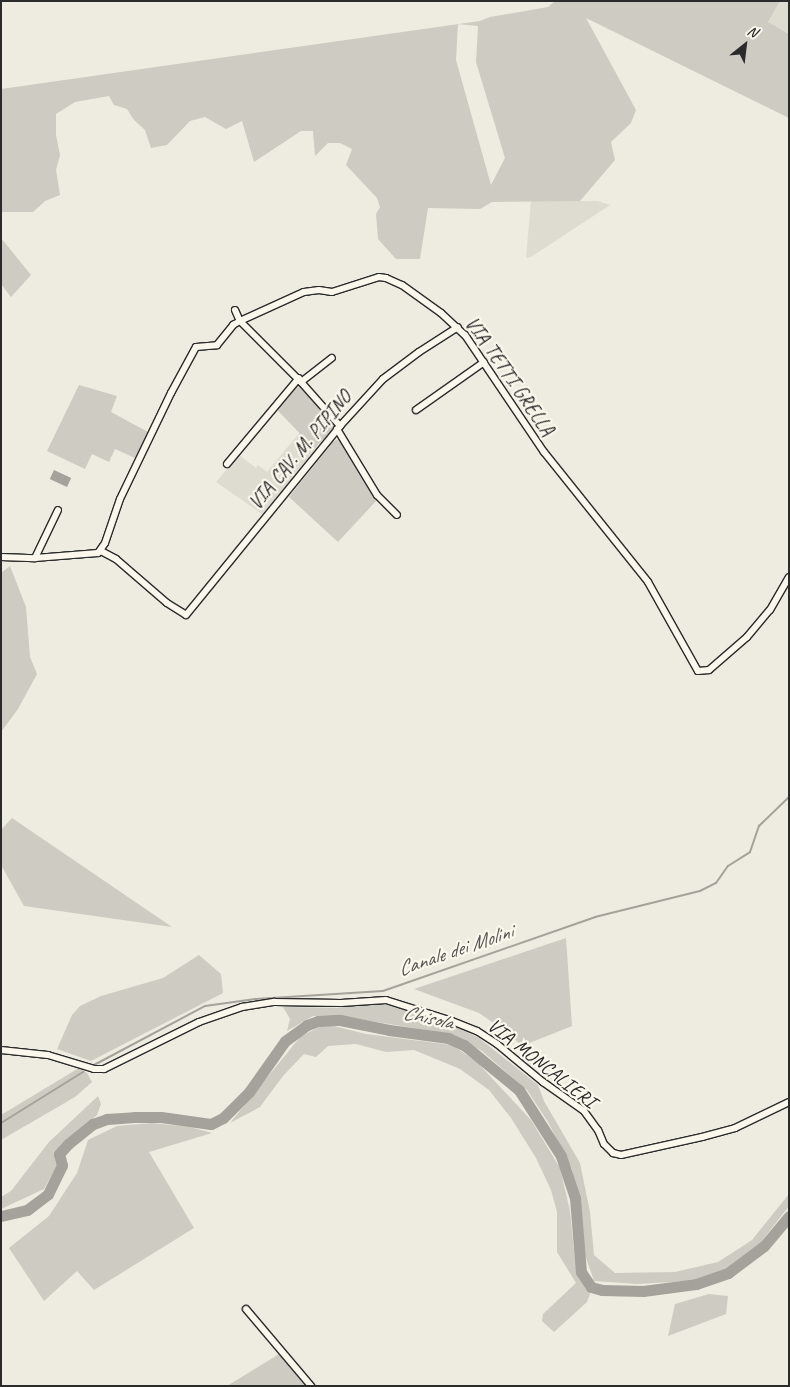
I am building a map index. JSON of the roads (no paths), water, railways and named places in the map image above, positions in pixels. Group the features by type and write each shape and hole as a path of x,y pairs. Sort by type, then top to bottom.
{"street":[{"name":"VIA TETTI GRELLA","path":"101,551 120,499 194,350 198,346 217,345 233,325 304,292 319,290 332,292 379,278 386,278 402,285 458,327 484,362 544,452 648,582 698,671 709,670 747,637 770,610 789,577"},
{"path":"235,310 240,321 300,380 339,427 377,495 397,515"},
{"name":"VIA CAV. M. PIPINO","path":"101,551 112,556 167,603 186,615 339,427 383,378 458,327"},
{"path":"227,464 300,380 332,358"},
{"path":"416,410 484,362"},
{"path":"35,558 58,510"},
{"path":"1,558 94,554 101,551"},
{"name":"VIA MONCALIERI","path":"1,1050 48,1055 94,1069 104,1069 199,1022 242,1006 275,1002 341,1003 386,1000 452,1021 477,1031 497,1044 584,1111 598,1130 604,1144 613,1153 621,1155 710,1135 734,1128 789,1102"},
{"path":"246,1309 311,1386"}],"waterway":[{"name":"Canale dei Molini","path":"94,1065 205,1006 256,999 383,991 595,917 700,891 716,883 728,866 750,852 759,826 789,797"},
{"name":"Chisola","path":"1,1216 27,1210 48,1194 62,1165 59,1154 68,1144 93,1124 107,1119 134,1117 161,1117 211,1124 223,1118 249,1092 285,1041 307,1025 318,1021 340,1020 389,1030 448,1038 464,1045 519,1090 561,1156 575,1198 581,1272 591,1287 602,1290 643,1291 696,1284 728,1273 764,1246 789,1216"},
{"name":"Canale dei Molini","path":"1,1123 83,1072"}]}
